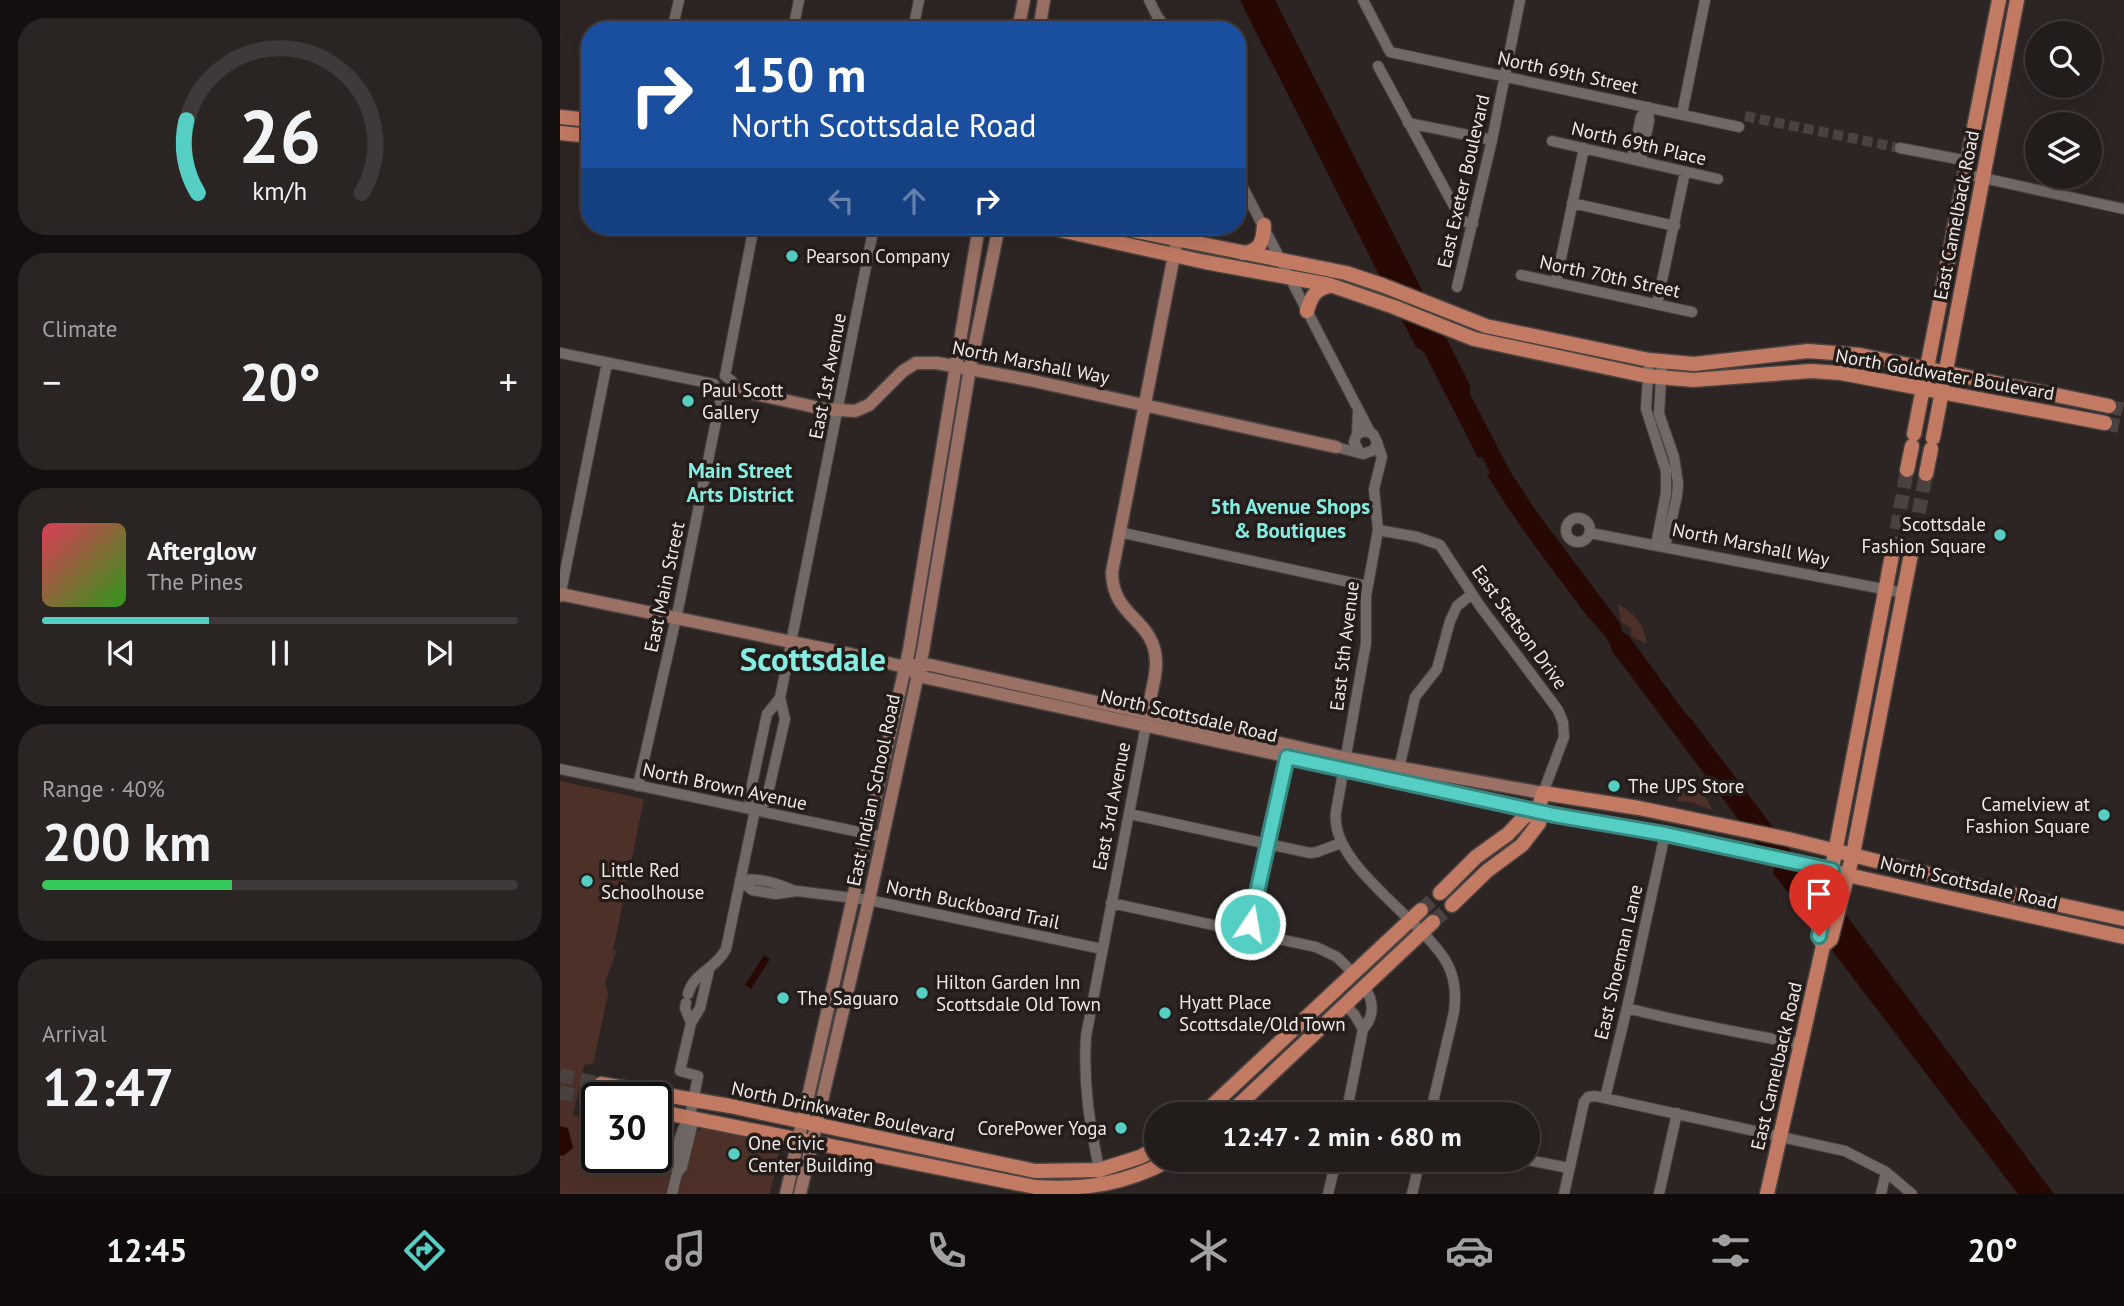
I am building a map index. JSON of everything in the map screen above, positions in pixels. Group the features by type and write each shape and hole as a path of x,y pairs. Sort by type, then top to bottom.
{"main road":[{"path":"1020,21 1024,0"},
{"path":"1040,21 1044,0"},
{"name":"East Camelback Road","path":"1907,470 1999,0"},
{"name":"East Camelback Road","path":"1926,474 2017,0"},
{"path":"560,117 581,119"},
{"path":"560,133 581,135"},
{"path":"1240,253 1258,248 1263,238 1264,225"},
{"name":"East Indian School Road","path":"810,1123 852,899 905,667 978,235"},
{"name":"East Indian School Road","path":"786,1194 805,1142 883,837 919,669 970,368 997,235"},
{"name":"North Goldwater Boulevard","path":"1083,235 1333,286 1444,328 1506,347 1653,377 1703,379 1811,371 1862,376 2074,417 2091,410 2107,414 2090,402 1860,355 1808,351 1694,364 1656,361 1486,326 1382,285 1336,271 1153,235"},
{"name":"East 3rd Avenue","path":"1147,719 1156,657 1149,637 1123,608 1115,593 1112,572 1177,240"},
{"path":"1307,311 1314,294 1321,288 1333,286"},
{"name":"North Marshall Way","path":"733,389 838,411 855,411 863,409 903,371 916,363 956,366 1336,447"},
{"path":"2028,407 2034,403 2073,410 2090,402"},
{"path":"929,536 943,538"},
{"name":"East Camelback Road","path":"1767,1194 1823,946 1819,936 1893,550"},
{"name":"East Camelback Road","path":"1823,946 1831,939 1853,854 1911,554"},
{"name":"North Scottsdale Road","path":"560,595 919,669 1345,764 1538,811 1665,834 1805,864 1847,880 2124,937"},
{"name":"North Scottsdale Road","path":"1147,719 1287,757 1399,769 1639,808 1727,826 2124,919"},
{"path":"1452,905 1487,871 1522,845 1539,822 1538,811 1543,793"},
{"path":"1440,893 1476,857 1508,834 1524,817 1538,811"},
{"path":"1665,834 1670,828 1677,826 1727,826"},
{"path":"1216,1102 1421,910"},
{"path":"1242,1102 1433,922"},
{"name":"North Drinkwater Boulevard","path":"672,1096 1035,1171 1099,1170 1144,1155"},
{"name":"North Drinkwater Boulevard","path":"672,1114 1035,1187 1063,1189 1103,1186 1145,1172"},
{"name":"East Indian School Road","path":"800,1194 805,1142"},
{"path":"951,1172 958,1165 991,1169 1002,1164"}],"street":[{"path":"674,21 678,0"},
{"path":"795,21 799,0"},
{"path":"915,21 919,0"},
{"path":"1149,0 1161,21"},
{"name":"North 69th Street","path":"1363,0 1390,52 1739,127"},
{"name":"East Exeter Boulevard","path":"1457,287 1492,140 1520,0"},
{"path":"1682,114 1706,0"},
{"path":"1378,66 1462,221 1473,223"},
{"path":"1637,160 1650,121 1648,107"},
{"path":"1408,123 1492,140"},
{"name":"North 69th Place","path":"1552,141 1718,179"},
{"path":"1556,282 1584,148"},
{"path":"1900,148 1966,167 1983,178 2124,209"},
{"path":"1657,304 1685,172"},
{"path":"1246,192 1358,412 1362,414 1370,432 1375,436 1377,442 1374,450 1363,453"},
{"path":"1572,203 1675,226"},
{"path":"725,376 752,235"},
{"name":"East 1st Avenue","path":"755,810 766,802 785,719 780,698 872,235"},
{"name":"North 70th Street","path":"1521,275 1692,312"},
{"path":"560,353 714,384"},
{"path":"1656,361 1653,377 1659,414 1674,457 1678,483 1677,496 1660,546"},
{"path":"560,595 607,363"},
{"path":"725,376 732,381 733,389 728,395 721,396 715,390 714,384 718,378 725,376"},
{"name":"East Main Street","path":"638,786 676,619 721,396"},
{"path":"1358,412 1355,446 1377,473"},
{"path":"1336,447 1363,431 1370,432"},
{"name":"East 5th Avenue","path":"1341,843 1335,819 1366,643 1367,586 1378,530 1374,495 1381,457 1377,442"},
{"name":"North Marshall Way","path":"1336,447 1363,453"},
{"name":"East Stetson Drive","path":"1378,530 1423,538 1440,545 1472,594 1558,710 1563,722 1563,737 1543,793"},
{"path":"1119,532 1367,586"},
{"name":"North Marshall Way","path":"1590,533 1904,593"},
{"path":"1399,769 1415,697 1437,670 1450,621 1457,606 1472,594"},
{"name":"East 1st Avenue","path":"691,1023 685,1008 691,984 709,970 726,949 755,810 749,798 767,714 780,698"},
{"name":"East 3rd Avenue","path":"1103,1186 1088,1112 1084,1075 1088,1024 1147,719"},
{"path":"1248,934 1287,757"},
{"name":"North Brown Avenue","path":"560,769 883,837"},
{"path":"1130,814 1310,853 1341,843 1357,865 1422,933 1449,967 1455,999 1454,1012 1433,1102"},
{"name":"East Shoeman Lane","path":"1605,1098 1665,834"},
{"name":"North Buckboard Trail","path":"740,880 755,878 778,883 795,891 869,900 1102,949"},
{"path":"1111,903 1327,951 1353,973"},
{"name":"East 1st Avenue","path":"672,1194 677,1173 675,1164 684,1124 690,1117 698,1076 680,1071 691,1023 700,1008 709,970"},
{"path":"1349,1102 1363,1029 1368,1023 1372,1007 1370,995 1364,988"},
{"path":"1345,1005 1363,1029"},
{"path":"1627,1008 1693,1025 1737,1030 1800,1044"},
{"path":"1564,1194 1584,1102 1588,1097 1677,1113 1845,1151 1886,1172 1912,1194"},
{"path":"1659,1194 1677,1113"},
{"path":"1540,1162 1569,1168"},
{"path":"1328,1194 1333,1172"},
{"path":"1412,1194 1417,1172"},
{"path":"1881,1194 1886,1172"}],"shaded area":[{"path":"1240,0 1275,0 1470,385 1470,394 1510,471 1536,511 1620,623 1622,632 1629,636 1809,875 1823,884 2054,1194 2018,1194 1773,873 1774,867 1510,510 1487,475 1490,473 1482,457 1478,458 1424,352 1416,347"},
{"path":"1618,604 1638,620 1647,644 1631,636 1631,628 1621,622"},
{"path":"560,781 644,799 613,951 617,950 605,982 608,994 594,1060 593,1063 584,1065 573,1115 581,1117 581,1173 672,1173 672,1137 691,1141 693,1134 703,1128 772,1143 779,1153 770,1194 560,1194"},
{"path":"1688,788 1703,796 1712,810 1694,803 1678,801 1678,790"},
{"path":"764,955 770,959 751,989 745,985"},
{"path":"560,1126 568,1128 573,1148 563,1156 560,1155"}],"tunnel":[{"path":"1745,116 1900,148"},
{"path":"2109,406 2124,410"},
{"path":"2105,423 2124,427"},
{"path":"1893,550 1907,470"},
{"path":"1911,554 1926,474"},
{"path":"1421,910 1440,893"},
{"path":"1433,922 1452,905"},
{"path":"560,1075 592,1082"},
{"path":"560,1092 581,1097"}],"place":[{"name":"Pearson Company","path":"792,256"},
{"name":"Paul Scott Gallery","path":"688,401"},
{"name":"Scottsdale Fashion Square","path":"2000,535"},
{"name":"The UPS Store","path":"1614,786"},
{"name":"Camelview at Fashion Square","path":"2104,815"},
{"name":"Little Red Schoolhouse","path":"587,881"},
{"name":"Hilton Garden Inn Scottsdale Old Town","path":"922,993"},
{"name":"The Saguaro","path":"783,998"},
{"name":"Hyatt Place Scottsdale/Old Town","path":"1165,1013"},
{"name":"CorePower Yoga","path":"1121,1128"},
{"name":"One Civic Center Building","path":"734,1154"}],"district":[{"name":"Main Street Arts District","path":"740,483"},
{"name":"5th Avenue Shops & Boutiques","path":"1290,519"},
{"name":"Scottsdale","path":"813,659"}],"route":[{"path":"1250,924 1287,757 1554,815 1665,834 1832,870 1819,936"}]}
